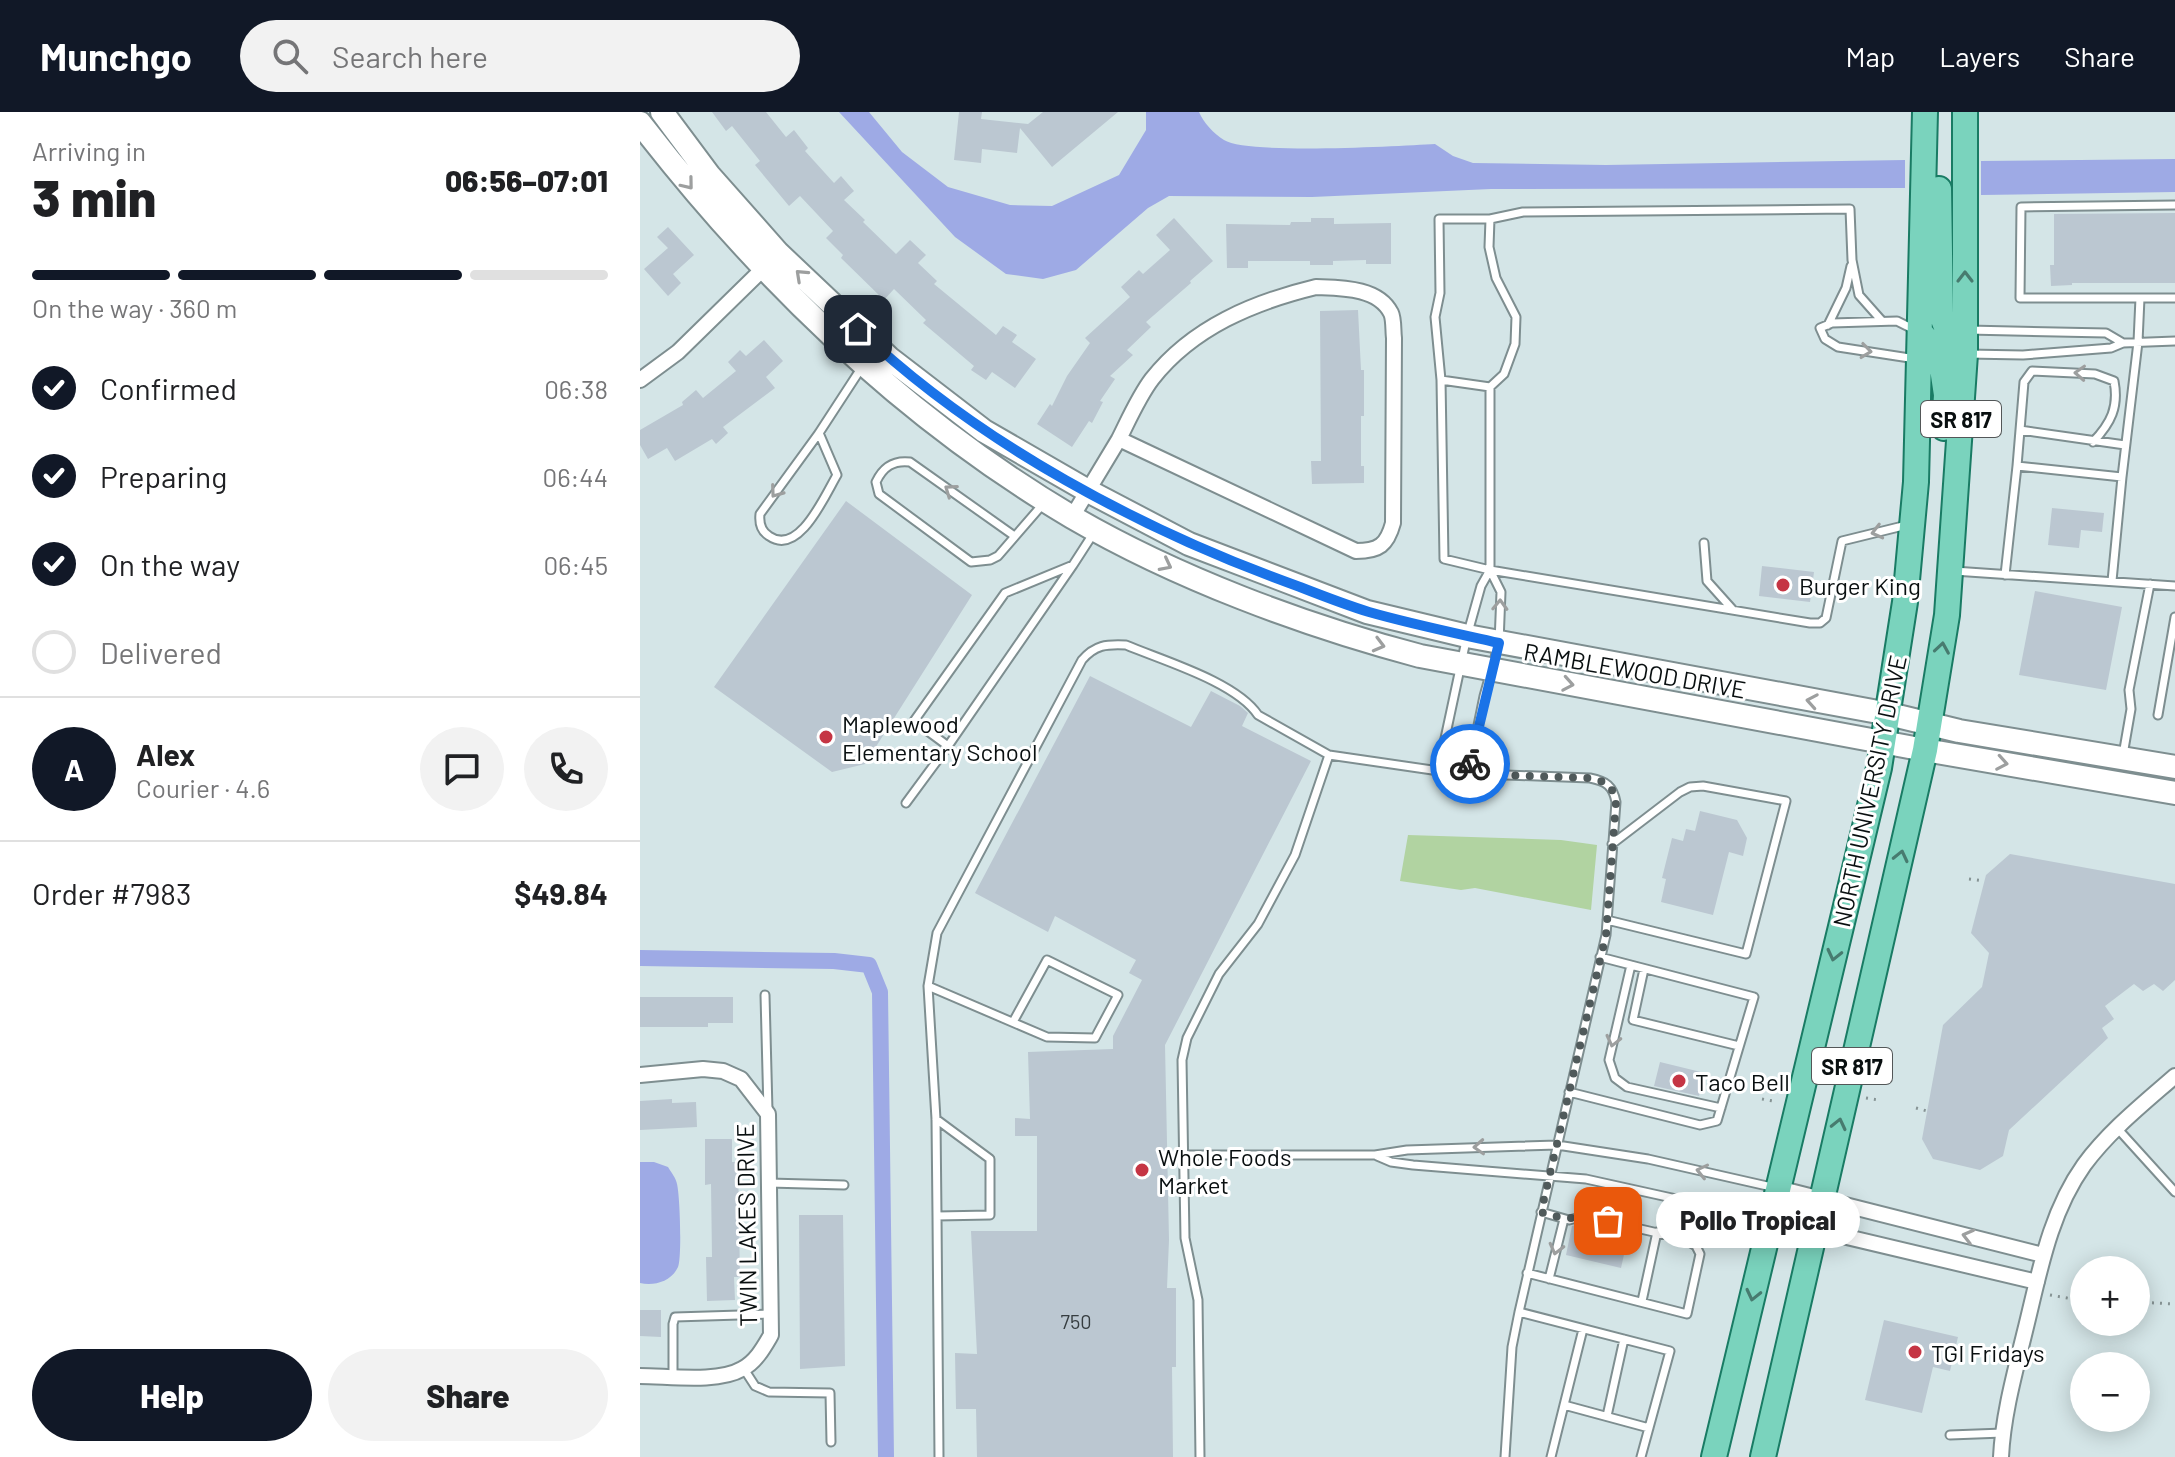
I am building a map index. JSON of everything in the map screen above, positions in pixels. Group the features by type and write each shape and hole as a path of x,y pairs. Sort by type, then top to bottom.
{"main road":[{"name":"NORTH UNIVERSITY DRIVE","path":"1763,1457 1930,725 1951,571 1965,342 1965,112"},
{"name":"NORTH UNIVERSITY DRIVE","path":"1714,1457 1889,714 1905,602 1912,523 1921,360 1925,123"},
{"path":"1925,123 1939,157 1941,314 1954,348 1965,342"},
{"path":"1921,333 1940,355 1946,395 1943,437 1957,480"}],"street":[{"name":"RAMBLEWOOD DRIVE","path":"662,112 771,261"},
{"name":"RAMBLEWOOD DRIVE","path":"640,123 690,188 971,450 1072,517 1176,570 1359,640 1461,665 2175,793"},
{"path":"640,380 678,352 771,261"},
{"path":"1072,517 1150,381 1175,353 1204,332 1241,311 1276,297 1316,287 1353,288 1377,299 1391,313 1394,338 1393,523 1388,542 1375,551 1356,551 1119,439"},
{"name":"RAMBLEWOOD DRIVE","path":"871,357 984,431 1189,544 1367,612 1499,643 1889,714 1930,725 2175,767"},
{"name":"TWIN LAKES DRIVE","path":"640,1075 703,1069 723,1071 741,1079 768,1114 771,1335 760,1354 744,1369"},
{"path":"2001,1457 2003,1433 2047,1239 2083,1166 2117,1128 2175,1076"},
{"path":"1778,1188 2043,1255"},
{"path":"1771,1219 2035,1288"},
{"path":"640,1376 724,1376 744,1369"}],"lane":[{"path":"2175,205 2021,207 2020,298 2175,298"},
{"path":"1882,321 1859,295 1852,260 1850,209 1523,212 1490,219 1439,219 1440,293 1435,317 1441,380 1444,559 1490,570 1820,623 1826,618 1842,541 1912,523"},
{"path":"1468,774 1499,643 1501,592 1490,570 1490,387 1504,374 1515,344 1516,317 1496,278 1489,247 1490,219"},
{"path":"1827,325 1846,288 1852,260"},
{"path":"2112,581 2140,298"},
{"path":"1921,333 1897,321 1820,328 1825,339 1838,347 1921,360"},
{"path":"1965,342 2106,333 2123,343"},
{"path":"1965,342 2038,354 2111,348 2123,343 2175,341"},
{"path":"819,433 837,475 802,533 788,540 774,539 765,534 759,522 760,514 871,357"},
{"path":"2005,575 2024,382 2032,371 2095,374 2114,381 2113,419 2093,442"},
{"path":"1441,380 1490,387"},
{"path":"2020,430 2125,445"},
{"path":"1013,535 910,462 898,461 889,465 876,482 879,494 971,562 998,556 1013,535 1047,500"},
{"path":"2017,466 2122,477"},
{"path":"906,803 1096,529"},
{"path":"1704,543 1707,581 1733,610"},
{"path":"948,746 914,721 1005,593 1073,565"},
{"path":"1438,771 1467,636 1481,586 1490,570"},
{"path":"1951,571 2175,586"},
{"path":"2123,758 2131,709 2129,690 2150,584"},
{"path":"2158,715 2175,617"},
{"path":"939,1457 936,1119 928,986 937,933 1082,660 1092,649 1107,644 1126,645 1230,689 1250,704 1258,715 1329,755 1468,774 1603,780 1614,790 1616,802 1607,920 1512,1347 1505,1457"},
{"path":"1200,1457 1198,1300 1185,1238 1182,1060 1187,1038 1219,974 1258,924 1295,855 1329,755"},
{"path":"1607,920 1746,954 1786,801 1703,786 1690,787 1612,844"},
{"path":"1569,1092 1700,1125 1717,1121 1754,997 1600,957"},
{"path":"928,986 1047,1037 1095,1038 1118,995 1047,960 1013,1022"},
{"path":"1631,965 1609,1060 1615,1078 1627,1087 1721,1108"},
{"path":"1644,969 1633,1020 1739,1046"},
{"path":"765,995 768,1114"},
{"path":"936,1119 990,1159 990,1215 937,1216"},
{"path":"2117,1128 2175,1192"},
{"path":"1183,1155 1375,1155 1407,1150 1557,1145 1648,1159 1778,1188"},
{"path":"1375,1155 1391,1162 1413,1165 1549,1175 1649,1192 1771,1219"},
{"path":"769,1183 844,1185"},
{"path":"1527,1273 1687,1314 1700,1254 1696,1246 1684,1239 1657,1232 1584,1216 1564,1219 1541,1212"},
{"path":"1549,1279 1564,1219"},
{"path":"1642,1301 1657,1232"},
{"path":"1519,1312 1670,1351 1641,1457"},
{"path":"673,1376 675,1317 771,1314"},
{"path":"1551,1457 1583,1329"},
{"path":"1607,1416 1624,1339"},
{"path":"744,1369 755,1386 769,1392 830,1393 831,1442"},
{"path":"1564,1405 1649,1428"},
{"path":"1950,1435 2003,1433"}],"path":[{"path":"1969,879 1984,881"},
{"path":"1859,1096 1878,1100"},
{"path":"1762,1099 1773,1101"},
{"path":"1916,1108 1927,1111"},
{"path":"2035,1288 2049,1295 2070,1299"},
{"path":"2150,1303 2175,1304"}],"green space":[{"path":"1408,835 1561,840 1597,845 1591,910 1475,888 1461,890 1400,881"}],"water":[{"path":"839,112 869,112 902,152 948,187 1010,205 1052,206 1119,175 1146,130 1146,112 1199,112 1216,134 1238,145 1325,148 1435,144 1453,156 1473,163 1606,165 1905,160 1905,188 1491,189 1312,197 1169,196 1148,208 1076,270 1043,279 1006,274 955,237"},
{"path":"2175,159 2175,192 1981,195 1981,161"},
{"path":"640,1162 654,1162 668,1167 676,1182 679,1201 678,1267 667,1279 651,1284 640,1283"}],"building":[{"path":"712,112 766,112 786,137 794,130 808,148 805,151 834,183 841,176 854,191 844,200 896,254 910,240 926,255 918,263 937,281 934,284 996,335 1003,326 1017,335 1012,342 1036,359 1015,388 992,372 986,380 971,370 974,366 923,323 926,320 894,289 884,300 841,258 843,255 826,238 833,231 800,196 789,206 755,165 760,161 732,126 726,131"},
{"path":"959,112 982,112 981,119 1028,124 1043,112 1118,112 1052,167 1020,128 1017,153 982,149 981,163 954,160"},
{"path":"2175,213 2175,283 2072,283 2051,286 2054,214"},
{"path":"1174,218 1213,261 1146,322 1151,327 1127,350 1133,355 1110,376 1115,379 1100,401 1103,402 1092,423 1089,421 1072,447 1037,424 1050,404 1052,406 1067,376 1090,343 1085,338 1130,297 1121,287 1139,270 1143,274 1170,250 1156,235"},
{"path":"1311,218 1334,218 1334,224 1391,223 1391,264 1366,264 1366,260 1333,261 1333,265 1310,265 1310,261 1248,261 1248,268 1227,268 1226,224 1290,225 1291,222 1311,222"},
{"path":"668,227 694,255 673,274 681,283 668,296 644,269 668,248 657,237"},
{"path":"1358,310 1361,370 1364,370 1361,466 1364,466 1364,483 1312,484 1311,461 1321,461 1320,311"},
{"path":"764,340 783,361 766,377 775,388 723,427 728,433 716,444 712,439 675,461 667,448 648,459 640,445 640,430 683,405 682,402 696,390 703,398 736,371 728,362 740,350 746,356"},
{"path":"846,501 972,595 865,764 832,772 714,687"},
{"path":"2052,508 2104,513 2102,532 2081,530 2079,548 2048,545"},
{"path":"1762,566 1814,572 1810,602 1759,596"},
{"path":"2035,591 2122,607 2106,690 2019,675"},
{"path":"1090,676 1191,727 1211,691 1248,713 1242,726 1311,761 1165,1045 1167,1288 1176,1288 1176,1367 1172,1367 1173,1457 977,1457 976,1409 956,1409 955,1353 977,1354 971,1231 1037,1231 1037,1136 1015,1136 1015,1118 1030,1119 1028,1052 1113,1049 1113,1036 1142,980 1129,973 1136,960 1055,916 1048,932 975,893"},
{"path":"1700,811 1737,820 1747,838 1743,856 1729,852 1713,915 1661,902 1666,879 1662,878 1672,838 1683,841 1686,829 1695,831"},
{"path":"2010,854 2175,884 2175,980 2163,991 2154,984 2143,991 2134,984 2105,1006 2114,1019 2102,1028 2108,1038 2009,1130 2003,1156 1980,1170 1933,1159 1922,1139 1943,1025 1982,987 1989,953 1971,933 1986,875"},
{"path":"640,997 733,997 733,1023 708,1023 708,1027 640,1027"},
{"name":"Taco Bell","path":"1660,1062 1705,1073 1699,1096 1654,1086"},
{"path":"672,1099 672,1103 696,1102 697,1127 640,1130 640,1101"},
{"path":"705,1139 732,1139 732,1162 738,1162 740,1277 734,1277 735,1300 707,1301 706,1257 712,1257 711,1184 705,1185"},
{"path":"799,1215 843,1215 845,1366 800,1369"},
{"path":"1572,1226 1628,1237 1621,1268 1566,1255"},
{"path":"640,1310 661,1310 661,1337 640,1336"},
{"name":"TGI Fridays","path":"1884,1320 1958,1337 1950,1371 1933,1367 1922,1413 1865,1400"}],"waterway":[{"path":"640,958 834,961 869,965 880,992 886,1457"}],"way so far":[{"path":"1470,764 1468,774 1590,778 1603,780 1614,790 1616,802 1606,935 1541,1212 1569,1220 1584,1216 1608,1221"}],"place":[{"name":"Burger King","path":"1783,585"},
{"name":"Maplewood Elementary School","path":"826,737"},
{"name":"Taco Bell","path":"1679,1081"},
{"name":"Whole Foods Market","path":"1142,1170"},
{"name":"Pollo Tropical","path":"1608,1221"},
{"name":"TGI Fridays","path":"1915,1352"}],"route":[{"path":"858,329 889,358 984,431 1189,544 1367,612 1499,643 1470,764"}]}
